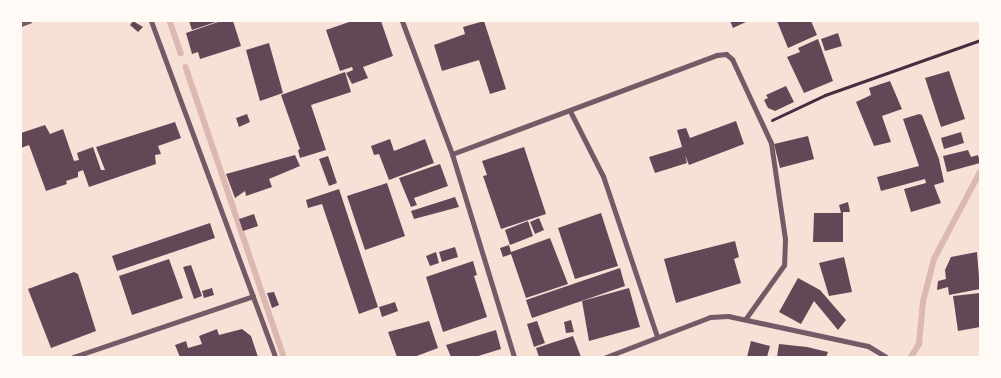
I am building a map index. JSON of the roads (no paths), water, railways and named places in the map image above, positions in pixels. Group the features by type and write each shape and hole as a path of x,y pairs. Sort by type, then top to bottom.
{"street":[{"path":"21,24 29,21"},
{"path":"151,21 275,357"},
{"path":"402,21 452,154 514,357"},
{"path":"452,154 571,112 717,55 726,54 732,59 772,143 785,239 784,265 746,318"},
{"path":"571,112 603,176 657,336"},
{"path":"73,357 253,296"},
{"path":"606,357 710,317 746,318 868,346 886,357"}],"waterway":[{"path":"170,21 181,53"},
{"path":"186,67 191,82"},
{"path":"192,85 284,357"},
{"path":"911,357 919,344 923,302 934,259 980,172"}]}
